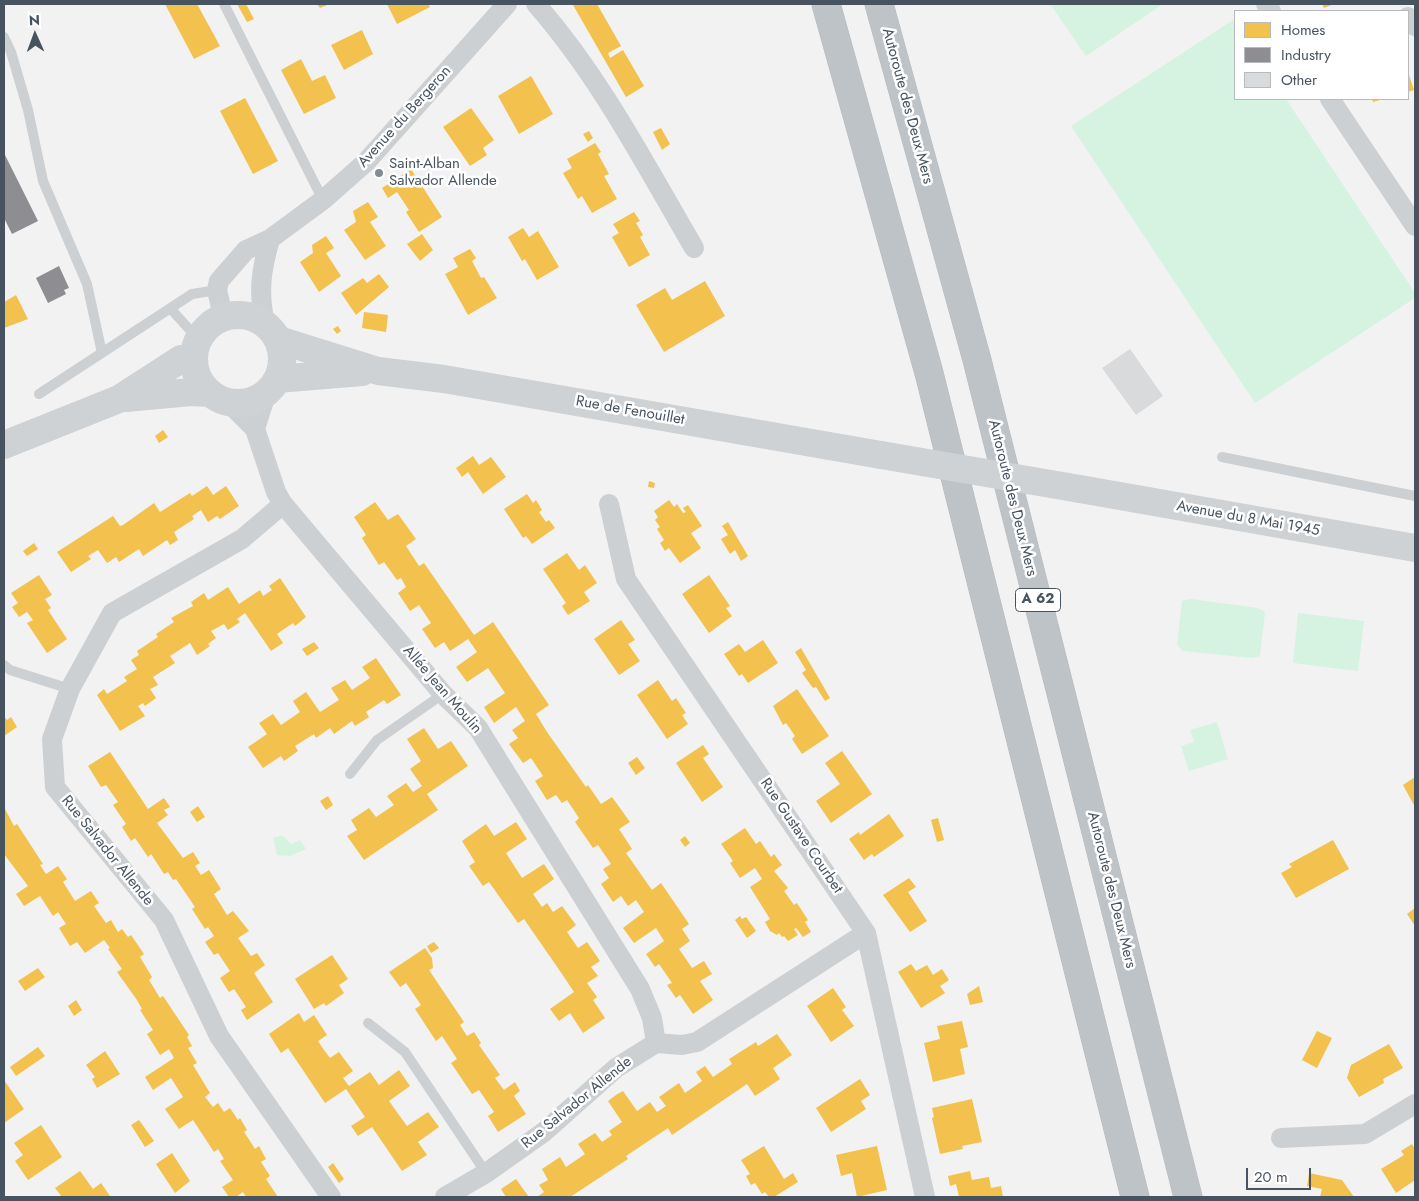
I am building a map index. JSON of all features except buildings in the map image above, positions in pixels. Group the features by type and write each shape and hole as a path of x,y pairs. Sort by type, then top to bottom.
{"highway":[{"path":"826,4 929,373 1135,1197"},
{"name":"Autoroute des Deux Mers","path":"879,4 980,370 1188,1197"}],"main road":[{"name":"Rue de Fenouillet","path":"4,445 119,399 195,348 213,322 224,316 245,315 272,332 378,371 453,381 1080,489"},
{"path":"271,386 282,360 272,332"},
{"path":"195,348 196,376 220,398"},
{"name":"Rue de Fenouillet","path":"119,399 191,392 244,403 271,386 378,371"},
{"name":"Avenue du 8 Mai 1945","path":"1080,489 1415,548"}],"street":[{"name":"Avenue du Bergeron","path":"216,290 219,281 246,250 270,239 323,200 387,141 464,50 508,4"},
{"path":"536,4 564,35 603,93 694,248"},
{"path":"1331,100 1415,226"},
{"path":"270,239 260,282 272,332"},
{"path":"216,290 224,316"},
{"path":"255,429 271,386"},
{"name":"Allée Jean Moulin","path":"220,398 255,429 276,492 284,504 443,694 478,728 640,989 652,1018 656,1042"},
{"name":"Rue Salvador Allende","path":"284,504 276,508 242,539 112,613 70,689 52,739 55,787 164,920 219,1036 331,1197"},
{"name":"Rue Gustave Courbet","path":"609,504 626,579 866,933 926,1197"},
{"path":"656,1042 682,1045 697,1042 866,933"},
{"name":"Rue Salvador Allende","path":"445,1197 486,1174 544,1132 616,1068 656,1042"},
{"path":"1281,1138 1365,1134 1415,1104"}],"lane":[{"path":"224,4 323,200"},
{"path":"4,37 11,52 28,110 44,181 87,284 102,353"},
{"path":"39,394 192,294 216,290"},
{"path":"170,308 195,348"},
{"path":"1222,457 1415,496"},
{"path":"4,665 10,670 70,689"},
{"path":"350,774 377,740 443,694"},
{"path":"368,1023 406,1052 486,1174"}],"green space":[{"path":"1050,4 1163,4 1086,56"},
{"path":"1233,20 1234,100 1287,100 1415,293 1415,298 1255,403 1071,126"},
{"path":"1191,599 1258,608 1265,612 1260,656 1252,658 1183,651 1177,645 1182,601"},
{"path":"1298,613 1364,621 1358,671 1293,663"},
{"path":"1217,722 1228,759 1189,771 1181,746 1194,742 1190,730"},
{"path":"283,836 291,844 300,840 306,849 290,856 277,855 273,838"}],"place":[{"name":"Saint-Alban Salvador Allende","path":"379,173"}]}
